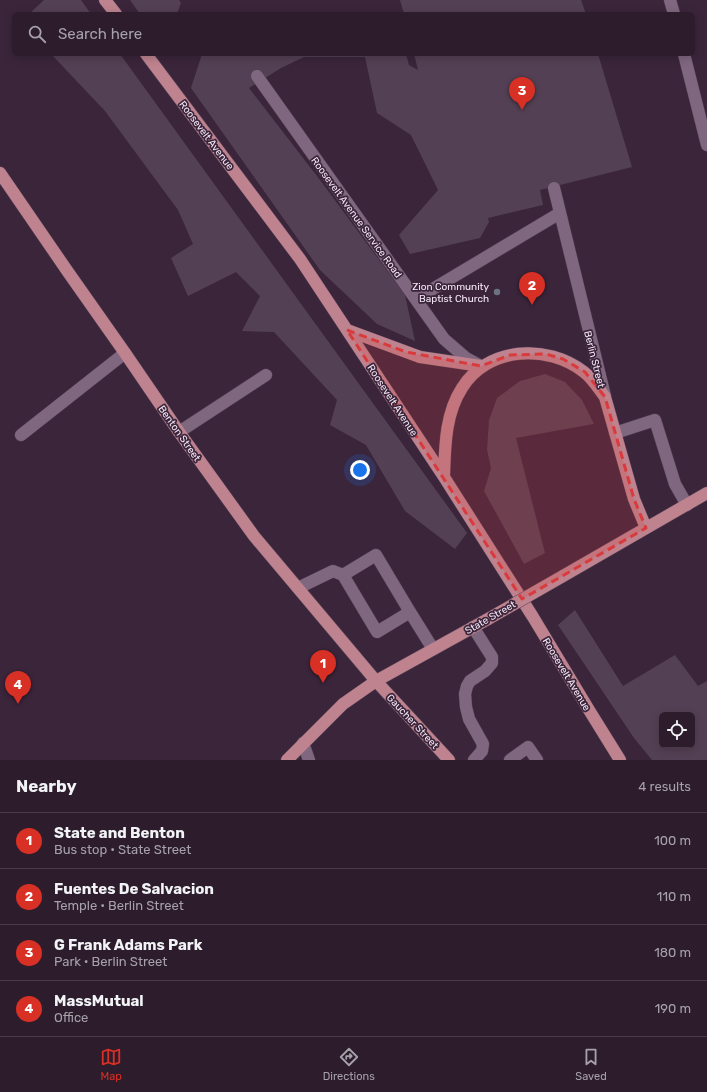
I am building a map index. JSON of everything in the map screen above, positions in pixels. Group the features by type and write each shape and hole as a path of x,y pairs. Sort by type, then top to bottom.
{"main road":[{"path":"105,0 114,12"},
{"name":"Roosevelt Avenue","path":"148,56 300,259 444,477 533,617 620,760"},
{"name":"Benton Street","path":"0,174 179,432 254,536 376,681"},
{"path":"347,330 420,357 481,366"},
{"path":"444,477 446,439 452,410 462,388 469,378 481,366 498,358 521,354 554,356 571,363 584,372 596,384 605,398"},
{"name":"Berlin Street","path":"605,398 634,499 646,528"},
{"name":"State Street","path":"287,760 343,704 376,681 488,619 707,493"},
{"name":"Gaucher Street","path":"376,681 449,760"}],"street":[{"path":"670,0 673,12"},
{"path":"685,56 707,145"},
{"name":"Roosevelt Avenue Service Road","path":"256,76 444,339 466,358 481,366"},
{"name":"Berlin Street","path":"554,188 605,398"},
{"path":"416,299 560,213"},
{"path":"21,435 125,353"},
{"path":"179,432 266,375"},
{"path":"615,433 656,420 675,484 687,505"},
{"path":"343,575 376,556 433,649"},
{"path":"298,588 333,571 343,575 377,632 410,612"},
{"path":"473,627 492,657 492,663 485,671 470,681 466,690 466,707 469,720 483,744 482,751 474,760"},
{"path":"303,743 309,760"},
{"path":"510,760 528,747 537,760"}],"highlighted area":[{"path":"347,330 406,352 481,366 510,355 546,354 563,359 585,372 605,397 634,499 646,528 522,599"}],"shaded area":[{"path":"44,0 81,0 90,12 31,12"},
{"path":"130,0 179,0 181,3 178,12 139,12"},
{"path":"400,0 581,0 585,12 403,12"},
{"path":"53,56 121,56 467,533 455,549 405,511 366,445 330,425 337,400 274,332 242,331 260,296 236,272 188,296 171,258 193,244 178,210 105,111"},
{"path":"201,56 407,56 409,65 418,70 414,56 599,56 632,167 540,190 543,205 488,218 489,222 480,238 410,254 399,235 438,190 411,135 377,113 365,57 304,57 281,68 249,88 320,180 405,295 415,341 377,324 320,270 191,88"},
{"path":"545,374 565,382 582,400 594,424 516,438 545,553 524,564 484,491 491,468 487,450 489,420 497,398 520,381"},
{"path":"575,610 623,686 675,655 698,686 707,681 707,760 652,760 634,738 558,625"}],"place":[{"name":"G Frank Adams Park","path":"522,110"},
{"name":"Zion Community Baptist Church","path":"497,292"},
{"name":"Fuentes De Salvacion","path":"532,305"},
{"name":"State and Benton","path":"323,683"},
{"name":"MassMutual","path":"18,704"}]}
